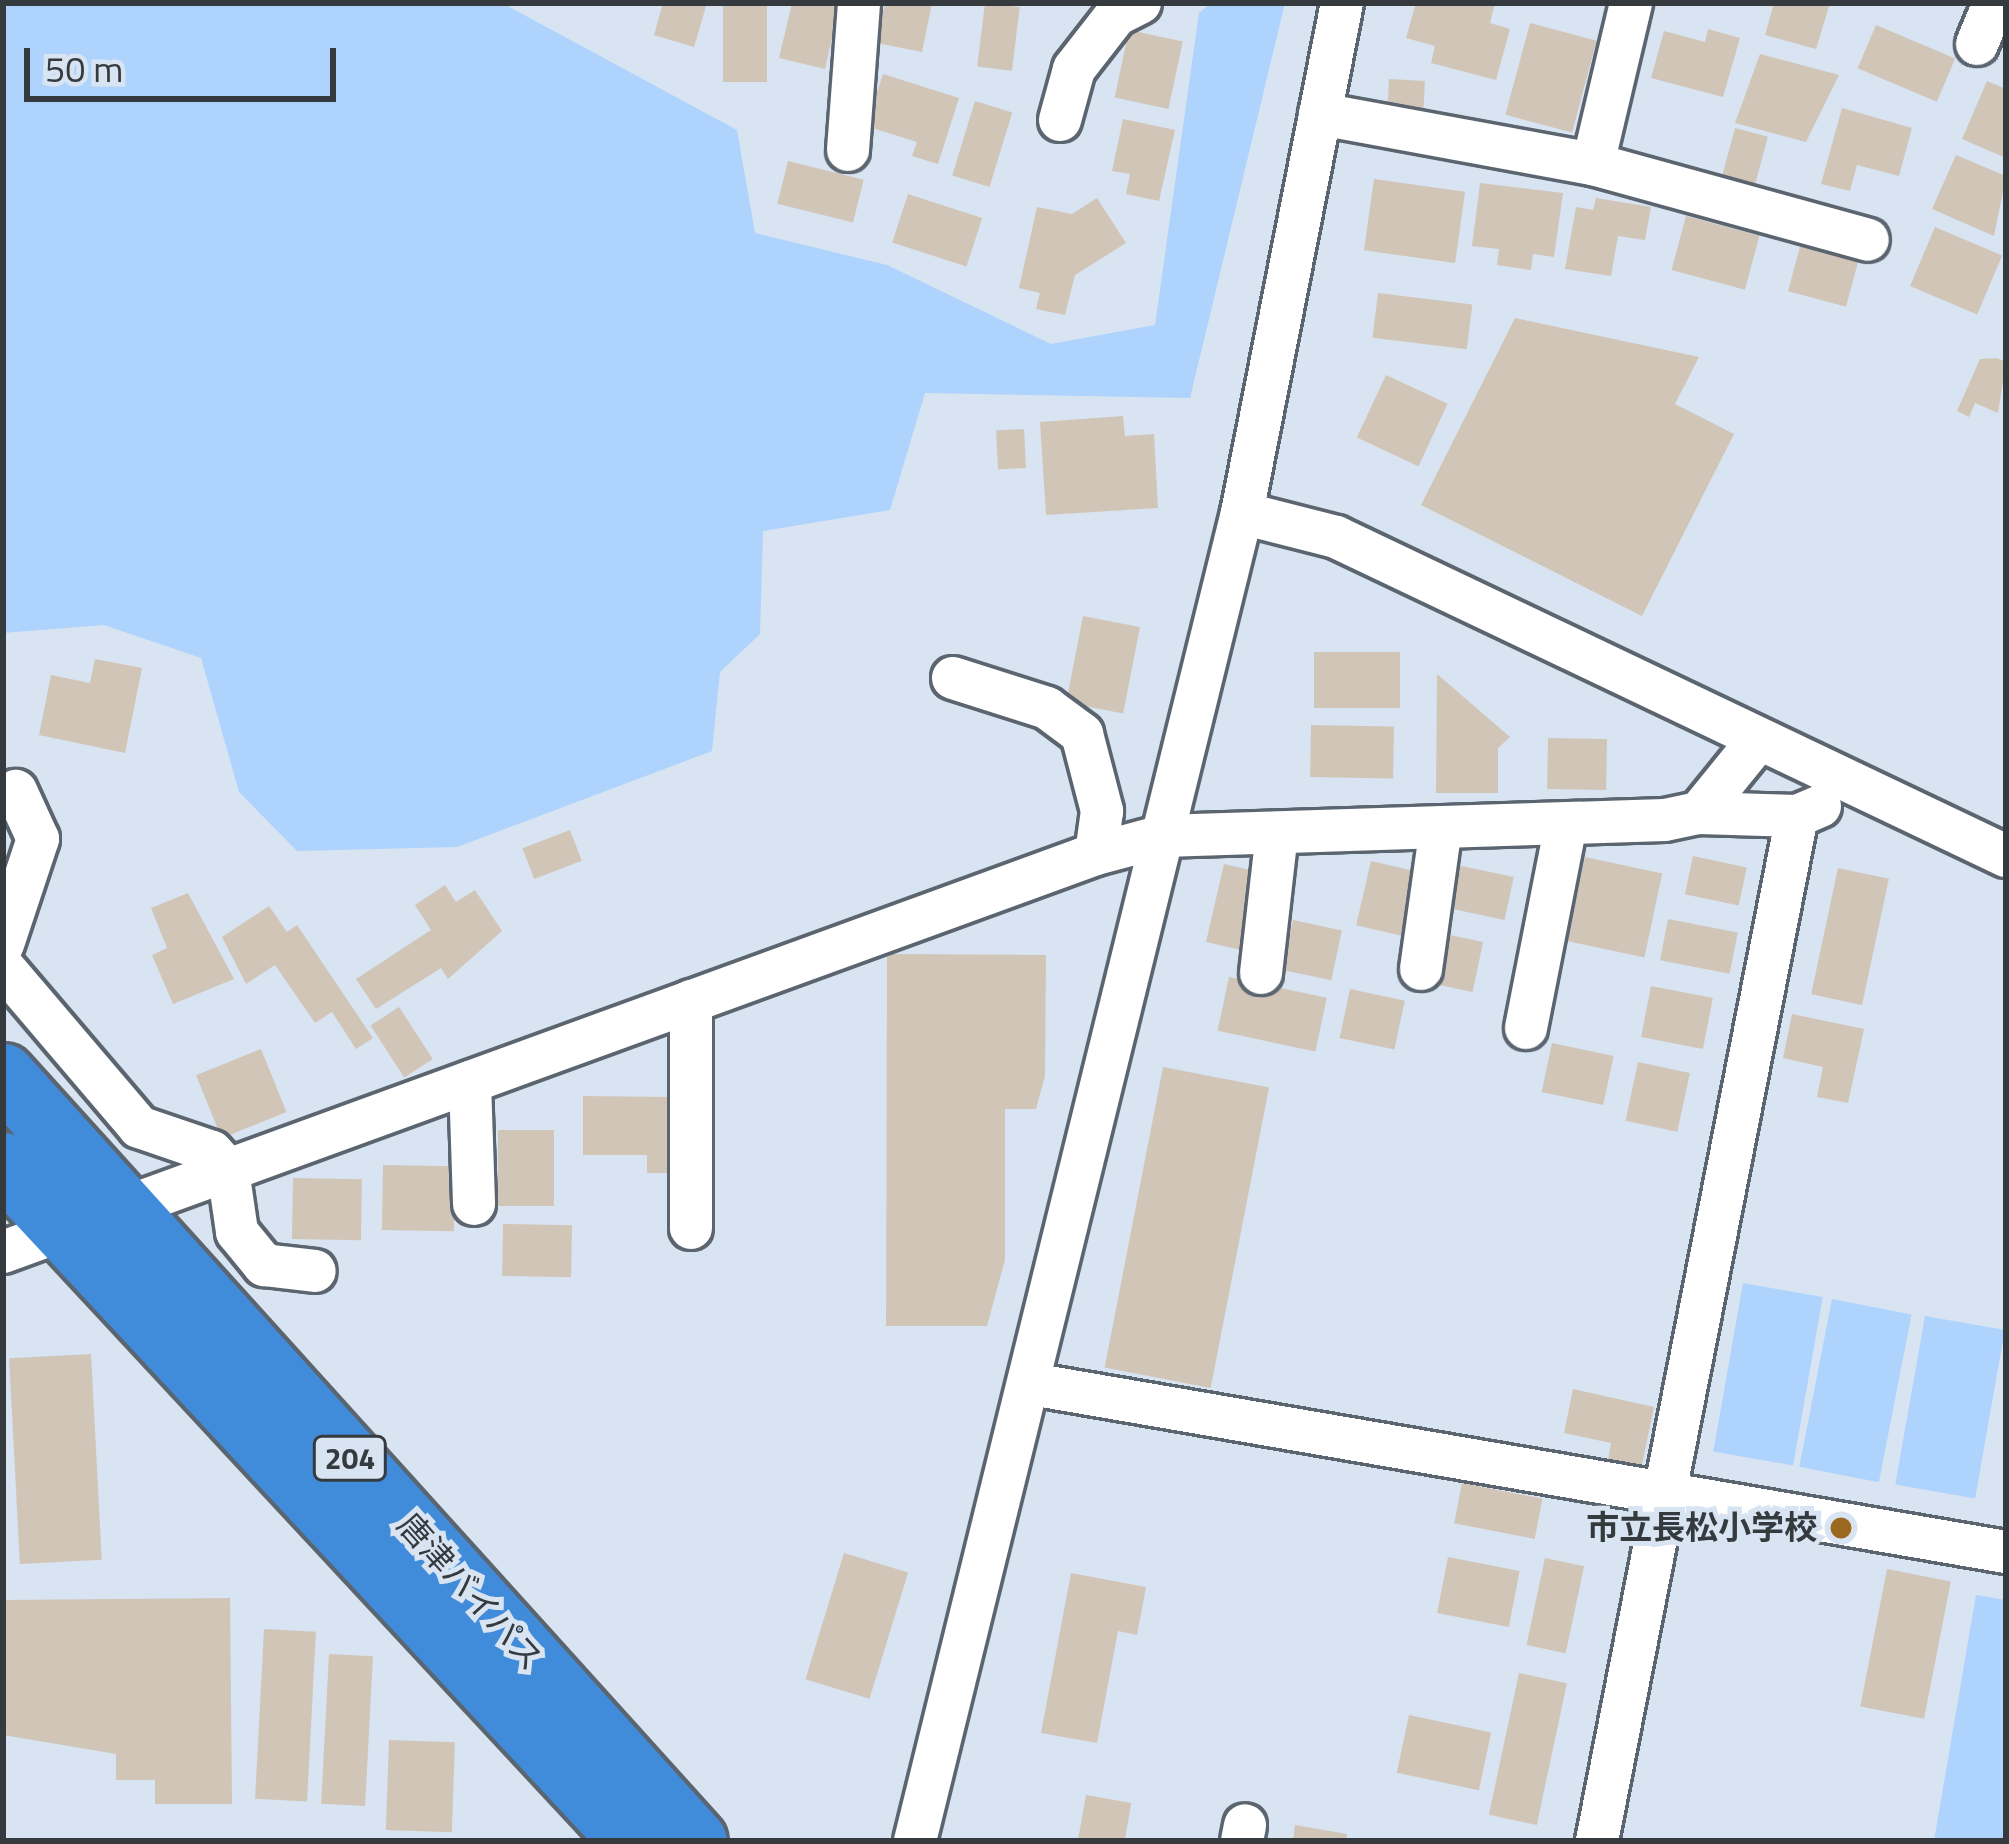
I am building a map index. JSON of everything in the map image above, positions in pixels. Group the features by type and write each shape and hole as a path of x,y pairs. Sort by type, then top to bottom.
{"highway":[{"name":"唐津バイパス","path":"3,1075 695,1841"},
{"name":"唐津バイパス","path":"3,1164 632,1841"}],"street":[{"path":"848,150 860,3"},
{"path":"1060,120 1074,69 1116,15 1140,3"},
{"path":"915,1841 1242,513 1342,3"},
{"path":"1593,164 1631,3"},
{"path":"1978,44 1994,3"},
{"path":"1320,115 1593,164 1868,240"},
{"path":"1242,513 1336,537 1847,781 1997,840"},
{"path":"953,678 1048,708 1082,734 1102,812 1096,854"},
{"path":"1699,813 1759,739"},
{"path":"3,1252 1096,854 1163,836 1566,824 1699,813 1797,816 1847,781"},
{"path":"3,944 38,839 16,790"},
{"path":"1598,1841 1797,816"},
{"path":"1526,1028 1566,824"},
{"path":"1421,969 1442,827"},
{"path":"1261,973 1276,833"},
{"path":"3,968 139,1127 212,1152 228,1170 237,1232 264,1265 315,1271"},
{"path":"691,1001 691,1228"},
{"path":"470,1082 474,1204"},
{"path":"1030,1384 2006,1552"}],"shaded area":[{"path":"3,3 502,3 737,130 755,233 887,265 1051,344 1155,325 1199,13 1211,3 1285,3 1190,398 925,393 890,510 763,531 760,634 720,672 712,751 457,847 297,851 239,792 201,658 104,625 3,633"},
{"path":"1743,1283 1823,1297 1793,1465 1713,1451"},
{"path":"1832,1299 1912,1314 1879,1482 1799,1467"},
{"path":"1925,1316 2005,1330 1975,1498 1895,1484"},
{"path":"1976,1595 2006,1600 2006,1841 1934,1841"}],"building":[{"path":"663,3 707,3 694,47 654,35"},
{"path":"723,3 767,3 767,82 723,82"},
{"path":"792,3 840,3 825,69 779,58"},
{"path":"885,3 932,3 922,52 877,43"},
{"path":"985,3 1020,7 1012,71 977,67"},
{"path":"1416,3 1495,3 1490,23 1510,29 1496,80 1431,63 1435,46 1406,38"},
{"path":"1774,3 1830,3 1816,49 1765,35"},
{"path":"1530,23 1597,41 1572,133 1505,115"},
{"path":"1876,25 1955,59 1937,102 1858,68"},
{"path":"1708,29 1740,38 1723,97 1651,78 1664,31 1705,42"},
{"path":"1129,30 1183,41 1168,109 1115,97"},
{"path":"1760,54 1839,75 1806,142 1735,123"},
{"path":"883,74 959,98 938,164 912,156 917,142 866,126"},
{"path":"1389,79 1425,81 1423,115 1387,113"},
{"path":"1987,81 2006,89 2006,158 1962,139"},
{"path":"975,101 1012,112 989,187 952,176"},
{"path":"1842,108 1912,128 1899,176 1857,165 1850,191 1821,184"},
{"path":"1123,119 1175,130 1159,201 1126,194 1130,174 1112,171"},
{"path":"1735,128 1768,137 1755,186 1722,177"},
{"path":"1956,155 2006,176 1994,236 1932,209"},
{"path":"788,161 864,180 853,223 777,204"},
{"path":"1374,179 1465,192 1455,263 1364,250"},
{"path":"1480,183 1563,193 1554,257 1533,254 1531,270 1497,265 1499,249 1472,246"},
{"path":"908,194 982,218 966,267 892,243"},
{"path":"1097,198 1126,243 1075,275 1065,315 1036,309 1040,293 1019,288 1037,207 1072,214"},
{"path":"1596,198 1651,207 1645,240 1618,236 1611,276 1565,269 1576,207 1593,210"},
{"path":"1686,216 1759,236 1745,290 1672,270"},
{"path":"1935,227 2002,256 1977,314 1910,286"},
{"path":"1801,243 1859,259 1846,307 1788,291"},
{"path":"1378,293 1472,305 1467,349 1373,338"},
{"path":"1515,318 1699,357 1675,404 1734,434 1642,616 1421,505"},
{"path":"1980,359 2006,362 1998,413 1975,403 1969,417 1957,411"},
{"path":"1386,375 1448,404 1418,466 1357,438"},
{"path":"1123,416 1125,436 1154,434 1158,508 1046,515 1040,422"},
{"path":"1024,429 1026,468 998,469 996,430"},
{"path":"1083,616 1140,627 1123,713 1066,702"},
{"path":"1314,652 1400,652 1400,708 1314,708"},
{"path":"95,659 142,668 125,753 39,735 51,675 90,683"},
{"path":"1437,674 1510,737 1498,748 1498,793 1436,793"},
{"path":"1311,725 1394,726 1393,778 1310,777"},
{"path":"1548,738 1607,739 1606,790 1547,789"},
{"path":"570,830 582,861 534,879 522,848"},
{"path":"1693,856 1747,867 1739,906 1685,894"},
{"path":"1585,857 1662,873 1644,958 1567,941"},
{"path":"1371,861 1419,872 1404,936 1356,925"},
{"path":"1224,864 1259,872 1241,950 1206,942"},
{"path":"1457,865 1514,877 1505,920 1448,908"},
{"path":"1838,868 1889,879 1862,1005 1811,994"},
{"path":"445,885 456,902 475,890 502,931 448,979 441,968 376,1009 356,979 431,930 415,905"},
{"path":"188,893 234,979 173,1004 152,955 167,948 151,908"},
{"path":"269,906 287,932 297,925 373,1038 356,1049 332,1012 315,1023 275,965 246,984 222,937"},
{"path":"1668,919 1738,933 1730,974 1660,960"},
{"path":"1293,920 1342,930 1331,980 1282,970"},
{"path":"1445,934 1483,942 1473,992 1434,984"},
{"path":"887,954 1046,955 1045,1076 1036,1109 1005,1109 1005,1260 987,1326 886,1326"},
{"path":"1229,977 1327,998 1315,1052 1218,1031"},
{"path":"1651,986 1713,998 1703,1049 1641,1037"},
{"path":"1350,989 1405,1001 1394,1050 1340,1038"},
{"path":"399,1007 433,1059 404,1078 370,1026"},
{"path":"1792,1014 1864,1029 1848,1103 1817,1097 1823,1067 1783,1058"},
{"path":"1552,1043 1614,1056 1603,1105 1542,1092"},
{"path":"261,1049 286,1112 222,1138 196,1075"},
{"path":"1638,1062 1690,1073 1677,1132 1626,1121"},
{"path":"1163,1067 1269,1088 1211,1388 1105,1367"},
{"path":"583,1096 669,1097 669,1173 647,1173 647,1155 583,1155"},
{"path":"498,1130 554,1130 554,1206 498,1206"},
{"path":"383,1165 455,1166 454,1231 382,1230"},
{"path":"293,1178 362,1179 361,1240 292,1239"},
{"path":"503,1224 572,1225 571,1277 502,1276"},
{"path":"91,1354 102,1560 20,1564 9,1358"},
{"path":"1573,1389 1654,1407 1639,1479 1606,1472 1611,1443 1564,1433"},
{"path":"1462,1483 1542,1499 1535,1539 1454,1523"},
{"path":"844,1553 908,1573 869,1699 805,1679"},
{"path":"1448,1557 1520,1571 1509,1627 1437,1613"},
{"path":"1545,1558 1584,1566 1566,1653 1526,1645"},
{"path":"1887,1569 1951,1581 1924,1719 1860,1706"},
{"path":"1071,1573 1146,1587 1137,1635 1118,1631 1097,1743 1041,1733"},
{"path":"230,1598 232,1804 155,1804 155,1780 116,1780 116,1754 3,1735 3,1600"},
{"path":"264,1629 316,1632 307,1801 255,1799"},
{"path":"329,1654 373,1656 365,1806 321,1804"},
{"path":"1519,1673 1567,1683 1537,1825 1489,1815"},
{"path":"1409,1715 1491,1732 1479,1790 1397,1773"},
{"path":"389,1740 455,1742 452,1832 386,1830"},
{"path":"1086,1795 1131,1803 1125,1841 1078,1838"},
{"path":"1295,1825 1347,1834 1346,1841 1293,1841"}],"place":[{"name":"市立長松小学校","path":"1841,1528"}]}
